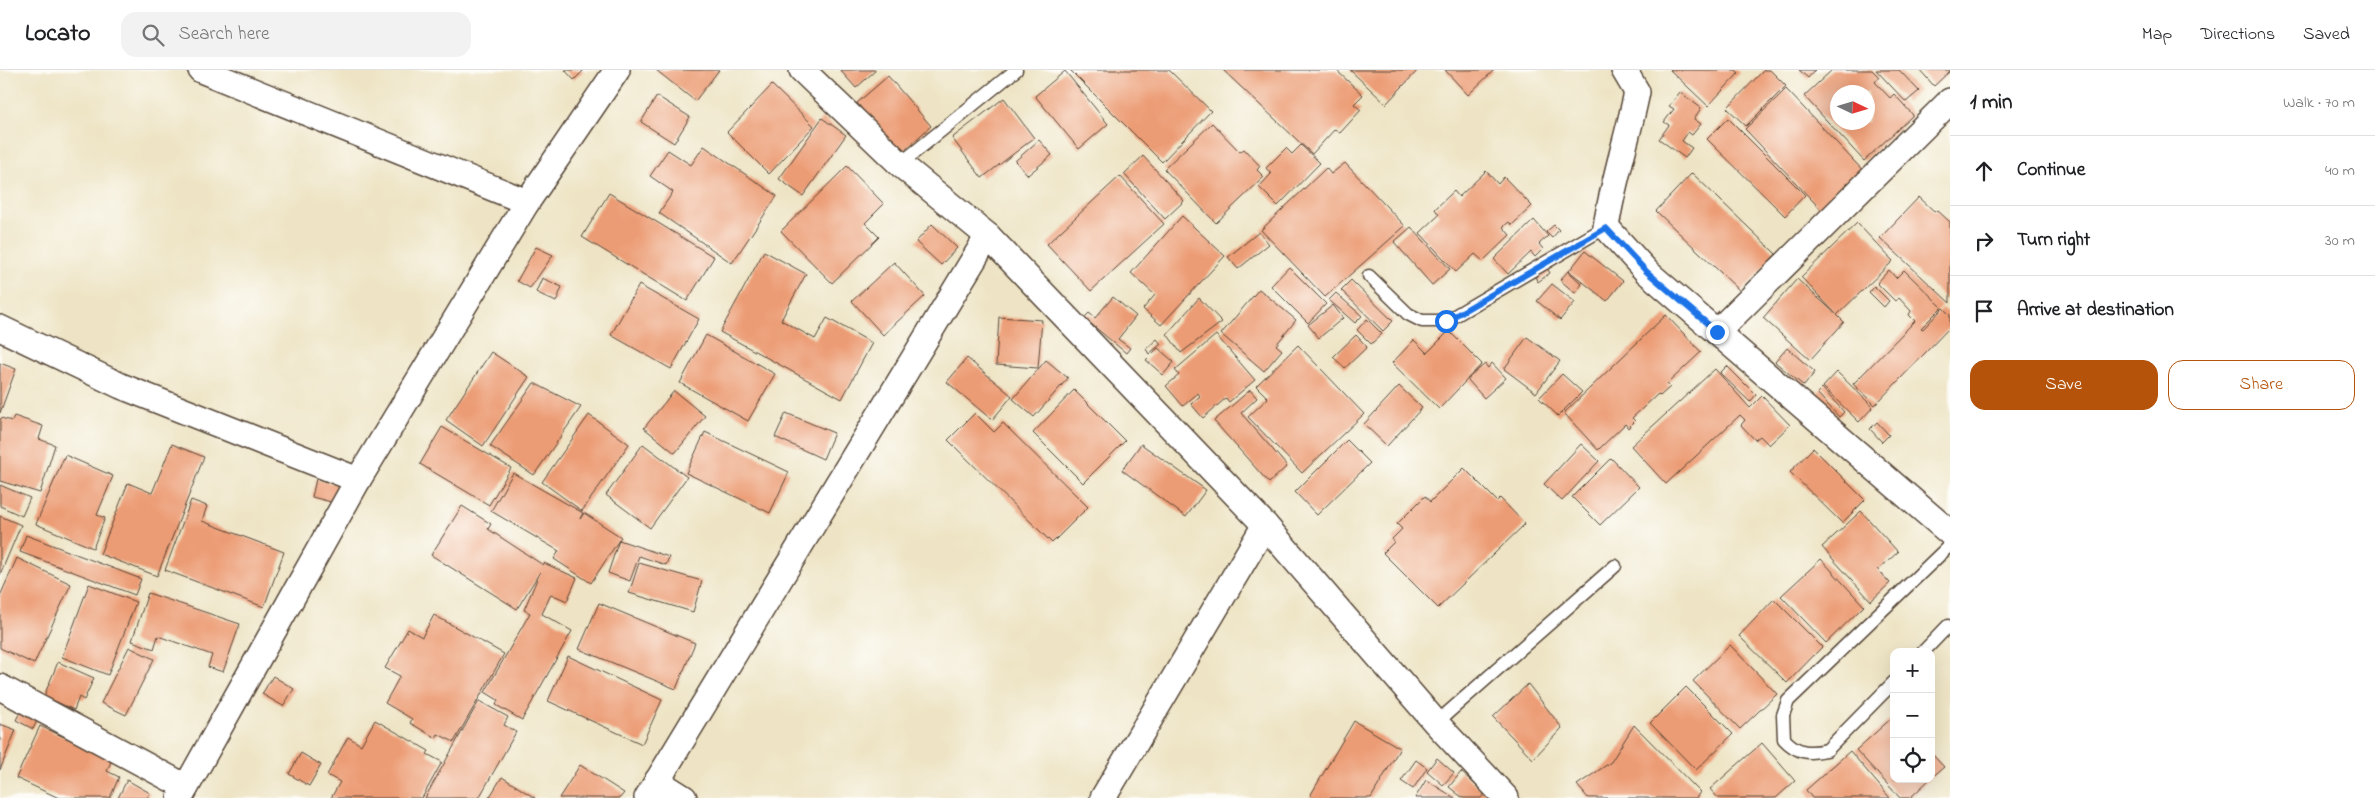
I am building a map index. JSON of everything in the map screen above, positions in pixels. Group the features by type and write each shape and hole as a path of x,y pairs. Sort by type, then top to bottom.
{"street":[{"path":"201,70 527,202"},
{"path":"0,687 183,792 358,480 527,202 617,70"},
{"path":"802,70 900,164 988,236 1265,525 1436,723 1506,798"},
{"path":"1624,70 1637,92 1630,128 1612,190 1606,228 1647,272 1950,533"},
{"path":"1717,332 1950,101"},
{"path":"684,798 652,790 988,236"},
{"path":"0,328 121,386 358,480"},
{"path":"1103,798 1265,525"}],"lane":[{"path":"900,164 1016,70"},
{"path":"1369,276 1408,314 1422,322 1446,321 1606,228"},
{"path":"1890,686 1827,750 1812,753 1802,752 1792,748 1784,739 1783,714 1788,701 1950,545"},
{"path":"1436,723 1615,566"},
{"path":"1927,648 1948,626"}],"building":[{"path":"565,70 584,70 574,80"},
{"path":"656,70 719,70 695,101"},
{"path":"840,70 876,70 856,88"},
{"path":"1070,70 1169,70 1211,111 1162,162"},
{"path":"1223,70 1336,70 1363,95 1354,104 1361,110 1340,133 1335,129 1312,154"},
{"path":"1350,70 1418,70 1386,104"},
{"path":"1445,70 1494,70 1468,95"},
{"path":"1670,70 1736,70 1739,73 1708,106"},
{"path":"1764,70 1770,70 1786,86 1746,126 1727,108"},
{"path":"1799,70 1815,70 1808,78"},
{"path":"1832,70 1872,70 1879,77 1875,82 1890,98 1894,94 1913,115 1864,161 1835,130 1875,130 1875,85 1830,85 1830,124 1804,96"},
{"path":"1876,70 1899,70 1919,91 1906,102"},
{"path":"1920,70 1950,70 1950,71 1934,86"},
{"path":"1065,71 1108,124 1079,149 1035,96"},
{"path":"888,76 931,126 900,154 857,103"},
{"path":"772,85 814,126 769,174 727,132"},
{"path":"1786,89 1869,177 1828,217 1745,129"},
{"path":"1680,92 1701,108 1694,119 1701,124 1692,135 1688,132 1682,141 1692,148 1685,158 1659,139 1669,125 1664,122 1674,109 1669,106"},
{"path":"657,96 690,117 674,143 641,122"},
{"path":"1004,98 1034,138 982,178 952,138"},
{"path":"822,118 846,135 803,196 779,179"},
{"path":"1728,118 1805,195 1785,216 1707,139"},
{"path":"1212,123 1240,152 1244,149 1260,166 1257,170 1264,177 1216,223 1164,169"},
{"path":"1039,140 1052,155 1028,175 1015,161"},
{"path":"1301,145 1320,163 1278,206 1259,187 1271,174 1266,168 1286,148 1292,154"},
{"path":"704,146 777,196 732,263 659,213 673,192 650,176 668,150 691,165"},
{"path":"1143,156 1184,201 1165,219 1124,174"},
{"path":"1345,163 1405,226 1325,297 1261,230 1326,168 1331,174"},
{"path":"847,166 884,204 865,223 879,237 832,283 781,231"},
{"path":"1486,171 1498,184 1504,177 1532,206 1512,225 1509,222 1503,227 1510,235 1483,261 1475,254 1456,272 1420,233 1439,215 1435,209 1454,191 1459,197"},
{"path":"1692,173 1776,254 1741,292 1656,211"},
{"path":"1120,176 1164,224 1091,291 1047,244"},
{"path":"609,193 714,257 687,301 582,237"},
{"path":"1919,197 1935,212 1937,210 1950,222 1950,303 1880,238"},
{"path":"1182,216 1225,256 1161,325 1143,309 1155,295 1131,273"},
{"path":"1534,220 1548,236 1539,244 1543,249 1535,257 1531,252 1508,274 1494,259"},
{"path":"1857,223 1893,261 1837,315 1844,322 1810,360 1763,318 1797,279 1836,314 1801,277"},
{"path":"932,224 957,248 941,265 916,242"},
{"path":"1554,225 1559,230 1552,238 1546,232"},
{"path":"1411,227 1450,269 1432,285 1394,242"},
{"path":"1259,232 1269,244 1238,269 1228,257"},
{"path":"536,247 553,255 530,288 517,281"},
{"path":"764,251 806,274 781,320 815,339 827,318 872,343 842,399 720,332"},
{"path":"1585,251 1623,281 1607,301 1569,271"},
{"path":"894,262 925,296 883,335 852,301"},
{"path":"1289,267 1326,304 1308,323 1271,286"},
{"path":"1547,268 1550,273 1538,282 1535,277"},
{"path":"1889,270 1896,278 1904,270 1942,307 1921,328 1923,329 1943,308 1950,315 1950,327 1875,405 1853,384 1915,321 1909,315 1911,311 1899,298 1895,301 1877,283"},
{"path":"1568,271 1582,284 1575,293 1560,280"},
{"path":"542,278 562,287 556,302 536,292"},
{"path":"1351,280 1393,321 1383,331 1341,290"},
{"path":"1552,284 1575,302 1560,320 1537,301"},
{"path":"639,285 699,319 671,369 611,335"},
{"path":"1874,286 1889,301 1884,307 1869,292"},
{"path":"1259,289 1296,320 1276,345 1282,350 1264,371 1221,334"},
{"path":"1336,293 1362,316 1355,323 1329,300"},
{"path":"1113,297 1136,316 1118,339 1130,348 1126,353 1084,318 1089,313 1095,318"},
{"path":"1199,298 1222,322 1181,353 1167,334"},
{"path":"1333,305 1343,318 1319,338 1308,325"},
{"path":"1666,315 1701,352 1667,384 1670,387 1660,396 1658,394 1632,418 1635,421 1628,428 1625,424 1598,450 1564,413"},
{"path":"999,317 1042,320 1038,368 996,365"},
{"path":"1367,319 1382,334 1371,344 1357,330"},
{"path":"1449,331 1482,364 1439,409 1392,363 1414,340 1427,353"},
{"path":"706,335 775,374 748,421 680,383"},
{"path":"1216,335 1255,380 1229,402 1226,398 1203,418 1191,404 1200,396 1198,393 1183,406 1166,386 1179,375 1175,370"},
{"path":"1356,335 1367,347 1345,368 1333,357"},
{"path":"1527,337 1560,361 1536,393 1504,369"},
{"path":"1157,339 1161,344 1149,354 1146,349"},
{"path":"1298,345 1364,414 1302,473 1248,417 1268,398 1256,386"},
{"path":"1158,348 1174,362 1163,375 1146,360"},
{"path":"1787,348 1815,372 1804,386 1775,362"},
{"path":"491,352 529,377 483,446 446,420"},
{"path":"967,358 1012,396 992,420 947,382"},
{"path":"1046,360 1068,378 1034,417 1013,399"},
{"path":"0,363 16,369 0,413"},
{"path":"1492,363 1506,378 1484,398 1467,379 1485,364 1488,368"},
{"path":"1727,366 1756,395 1750,402 1720,373"},
{"path":"1715,369 1750,408 1762,396 1790,425 1769,445 1760,436 1755,440 1741,425 1745,420 1740,415 1666,484 1631,446"},
{"path":"1837,372 1873,407 1859,422 1823,387"},
{"path":"1562,374 1582,392 1558,416 1539,398"},
{"path":"534,383 581,407 534,475 490,446"},
{"path":"1399,386 1422,408 1387,446 1364,424"},
{"path":"1822,388 1844,412 1839,417 1817,393"},
{"path":"1074,390 1125,441 1083,483 1033,433"},
{"path":"1250,390 1257,398 1241,413 1287,466 1269,483 1214,421"},
{"path":"674,391 705,416 675,453 644,428"},
{"path":"786,413 834,433 823,459 775,437"},
{"path":"975,413 994,432 1003,423 1088,507 1052,543 948,440"},
{"path":"589,415 629,444 582,511 542,482"},
{"path":"14,416 43,426 39,439 55,445 40,493 0,481 0,421 1,418 12,421"},
{"path":"1877,422 1889,435 1882,442 1870,429"},
{"path":"442,427 511,468 489,505 420,464"},
{"path":"705,432 789,472 770,513 686,473"},
{"path":"1347,440 1370,463 1317,515 1295,492"},
{"path":"172,444 204,457 157,576 100,554 128,483 152,493"},
{"path":"643,444 687,477 650,528 606,495"},
{"path":"1141,444 1206,490 1186,517 1122,470"},
{"path":"1581,444 1599,461 1562,501 1544,484"},
{"path":"1813,448 1865,500 1842,523 1790,472"},
{"path":"65,455 113,476 97,515 105,518 93,548 36,524"},
{"path":"1611,458 1639,487 1600,525 1572,497"},
{"path":"1464,468 1497,501 1500,498 1525,524 1438,608 1383,553 1394,542 1392,539 1402,529 1397,524 1425,496 1430,502"},
{"path":"513,473 583,513 580,519 584,513 621,537 591,583 554,559 559,551 491,511"},
{"path":"316,479 340,485 335,503 312,497"},
{"path":"0,485 30,498 22,516 0,506"},
{"path":"191,500 207,506 202,521 284,552 264,607 165,570"},
{"path":"462,506 491,524 488,529 543,565 544,563 577,578 567,601 551,594 542,614 572,631 522,720 496,705 498,700 485,692 530,613 524,610 540,572 517,609 431,555"},
{"path":"1861,511 1898,552 1878,570 1890,583 1871,601 1822,547"},
{"path":"0,516 21,525 0,575"},
{"path":"26,535 141,579 135,595 20,552"},
{"path":"619,540 669,557 666,565 639,556 630,581 608,573"},
{"path":"17,558 71,584 34,664 0,648 0,596"},
{"path":"1821,559 1864,606 1826,643 1781,596"},
{"path":"639,563 702,581 693,612 629,593"},
{"path":"89,584 136,602 108,675 62,657"},
{"path":"148,593 240,624 223,672 208,667 212,655 158,636 154,649 132,641"},
{"path":"1774,599 1822,647 1787,683 1739,636"},
{"path":"599,603 695,643 676,689 579,649"},
{"path":"434,615 504,654 454,742 438,734 436,738 410,723 412,719 385,703 400,676 385,668 408,629 422,637"},
{"path":"1730,645 1777,694 1740,729 1693,681"},
{"path":"129,647 154,659 126,715 101,703"},
{"path":"568,656 662,700 642,744 548,701"},
{"path":"58,662 94,678 84,700 79,697 74,710 44,696"},
{"path":"273,676 294,689 283,706 262,694"},
{"path":"1528,684 1562,728 1533,759 1493,717"},
{"path":"1686,687 1733,734 1696,770 1650,723"},
{"path":"479,701 508,717 504,725 516,732 479,798 425,798"},
{"path":"22,708 39,717 33,729 16,720"},
{"path":"375,720 429,751 427,754 442,762 422,798 331,798 340,782 327,775 348,737 361,745"},
{"path":"1890,720 1890,783 1926,783 1910,798 1900,798 1856,750"},
{"path":"1354,721 1400,748 1371,798 1312,798 1310,796"},
{"path":"0,724 16,730 0,770"},
{"path":"1634,725 1700,792 1696,798 1588,798 1577,785 1611,762"},
{"path":"40,726 112,759 107,771 119,777 110,798 59,798 16,778"},
{"path":"1762,743 1795,781 1776,798 1718,798 1710,789"},
{"path":"1850,751 1890,798 1812,798 1806,790"},
{"path":"301,753 321,765 309,786 289,774"},
{"path":"1935,757 1944,767 1935,775"},
{"path":"1437,758 1454,773 1443,785 1427,771"},
{"path":"1416,760 1427,768 1413,789 1401,781"},
{"path":"580,765 624,793 620,798 559,798"},
{"path":"1461,772 1485,793 1481,798 1463,798 1449,787"},
{"path":"502,777 535,798 489,798"},
{"path":"127,780 150,793 147,798 118,798"},
{"path":"1426,780 1455,798 1415,798"}],"route":[{"path":"1446,321 1606,228 1647,272 1717,332"}]}
